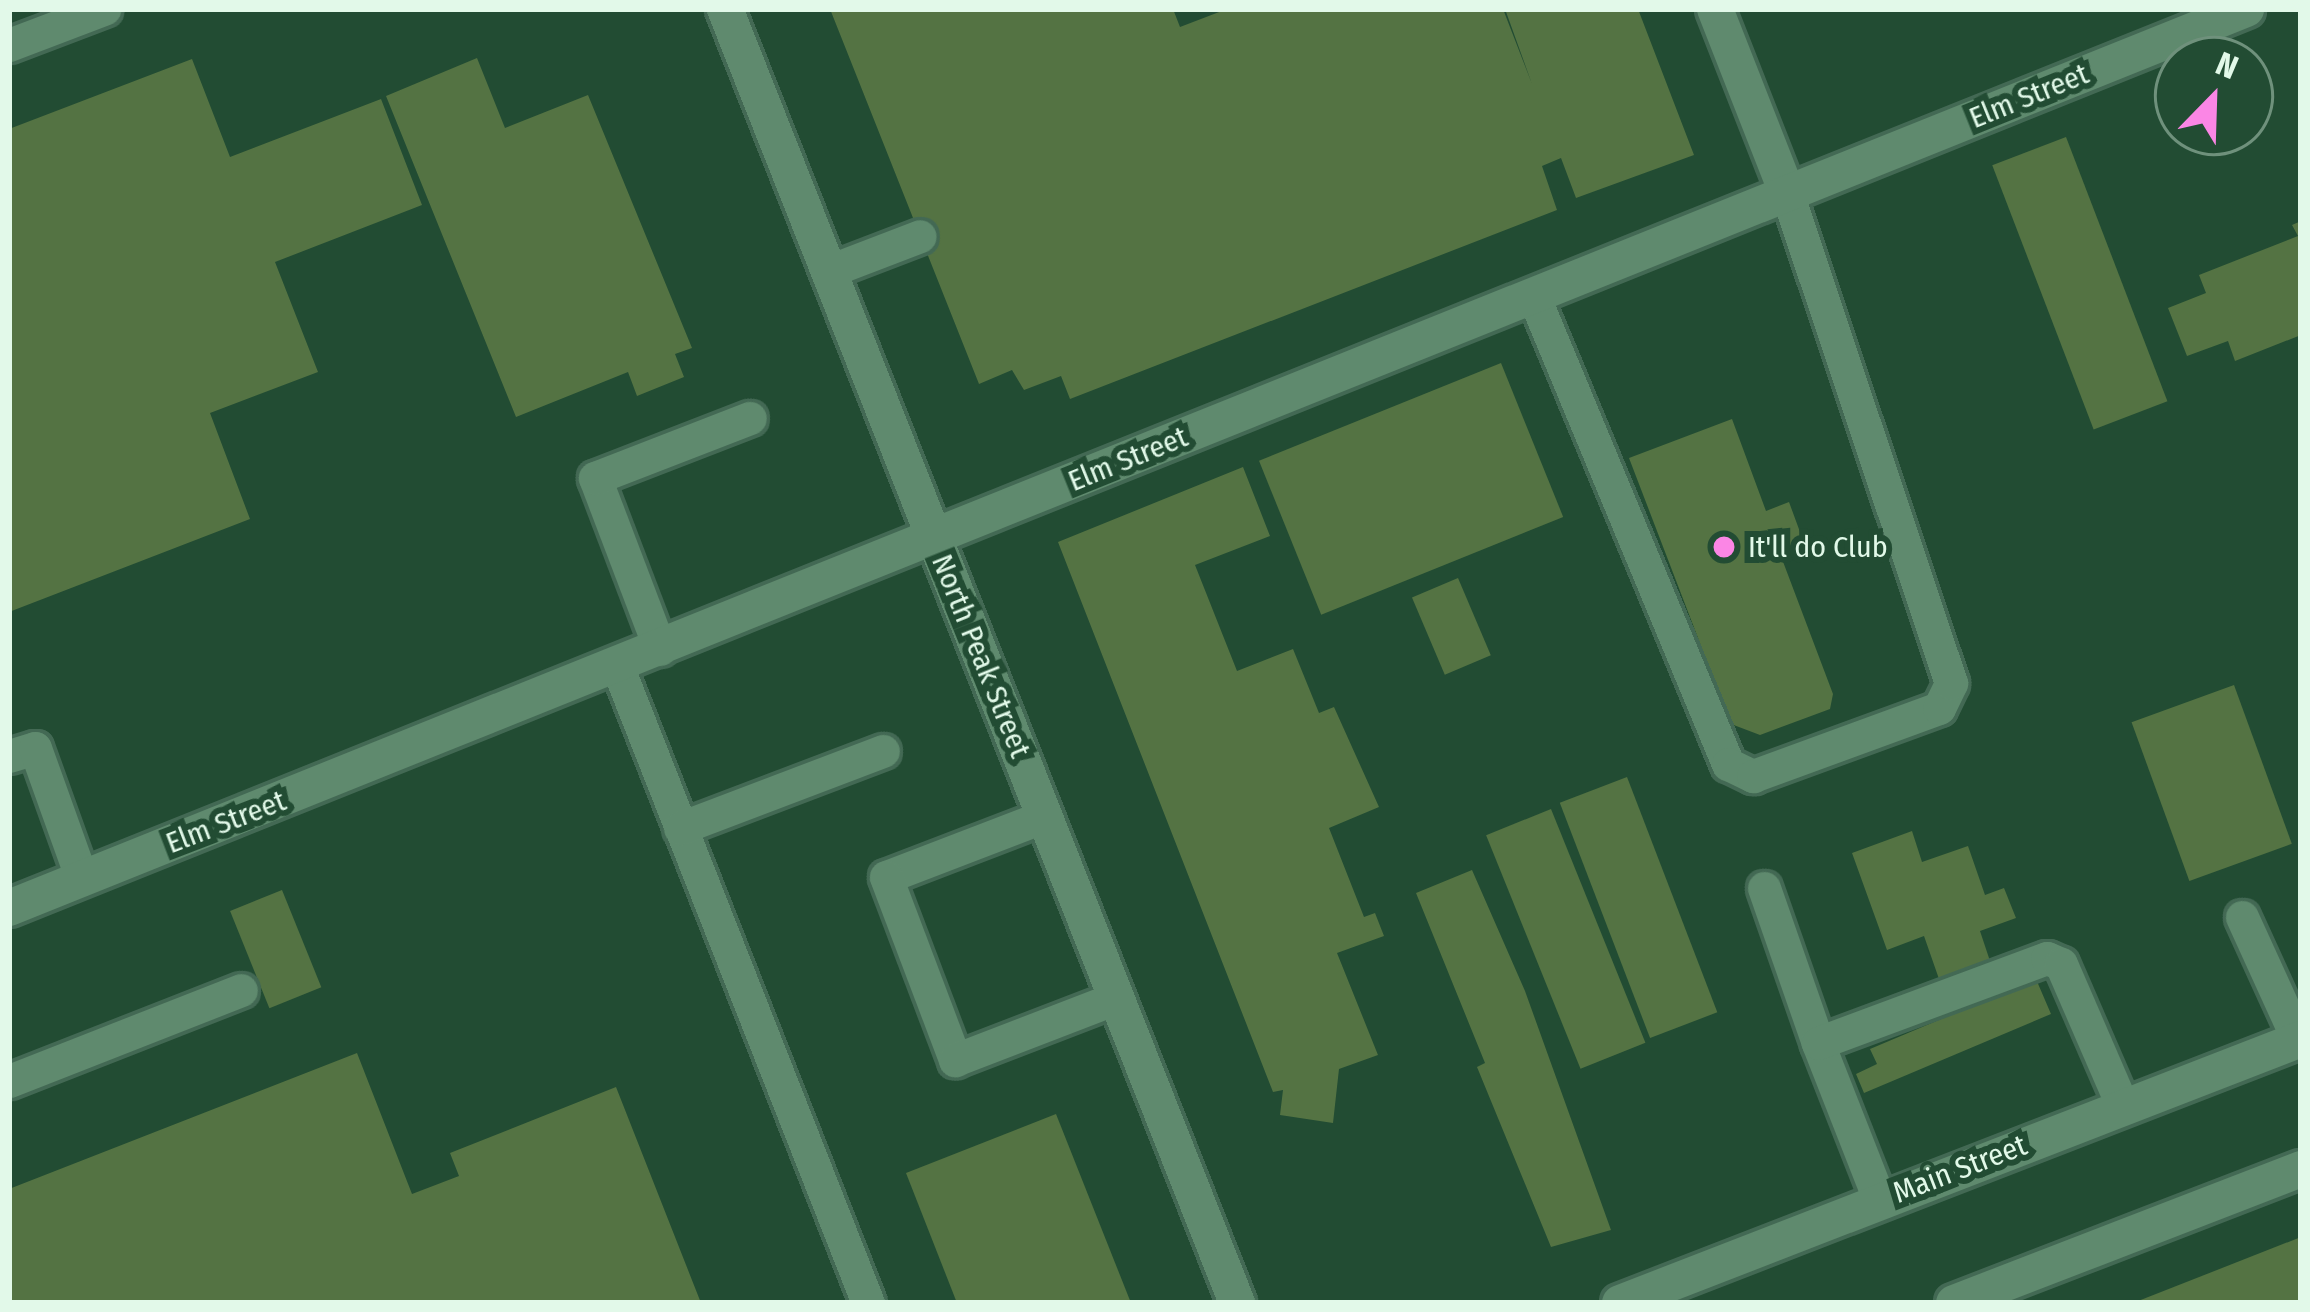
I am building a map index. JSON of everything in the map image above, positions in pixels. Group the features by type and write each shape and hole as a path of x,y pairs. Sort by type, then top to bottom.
{"street":[{"name":"North Peak Street","path":"725,9 1238,1303"},
{"path":"1715,9 1787,193"},
{"name":"Elm Street","path":"9,908 618,668 934,536 2246,9"},
{"name":"Main Street","path":"1620,1303 1879,1199 2300,1043"},
{"path":"1954,1303 2301,1169"}],"lane":[{"path":"9,45 104,9"},
{"path":"1534,297 1728,764 1753,776 1939,708 1951,683 1787,193"},
{"path":"829,271 920,236"},
{"path":"660,649 596,478 750,418"},
{"path":"618,668 868,1303"},
{"path":"9,756 35,748 82,879"},
{"path":"680,827 883,751"},
{"path":"1045,816 886,877 955,1060 1116,998"},
{"path":"1764,888 1879,1199"},
{"path":"2242,916 2300,1043"},
{"path":"1818,1043 2047,958 2061,964 2123,1107"},
{"path":"9,1081 241,990"}],"building":[{"path":"830,9 1173,9 1180,27 1227,9 1503,9 1532,84 1505,9 1638,9 1694,155 1576,198 1561,158 1542,166 1557,210 1070,399 1061,376 1024,390 1012,370 979,384"},
{"path":"477,58 505,128 588,95 692,348 675,354 684,377 637,396 628,372 516,417 386,96"},
{"path":"192,59 230,157 381,99 422,205 275,262 318,372 210,413 250,519 9,612 9,129"},
{"path":"2066,137 2167,401 2094,430 1992,165"},
{"path":"2301,221 2301,335 2235,361 2228,341 2187,356 2168,308 2206,293 2199,275 2298,236 2292,225"},
{"path":"1501,363 1563,517 1321,615 1259,461"},
{"path":"1732,419 1766,511 1789,502 1807,551 1782,559 1833,694 1830,709 1760,735 1731,724 1629,458"},
{"path":"1243,467 1270,536 1195,565 1237,671 1293,649 1319,713 1334,707 1379,807 1329,828 1364,917 1375,913 1384,936 1337,953 1378,1055 1339,1069 1333,1123 1280,1115 1283,1090 1273,1092 1058,542"},
{"path":"1458,578 1491,655 1445,675 1412,598"},
{"path":"2234,685 2292,844 2189,881 2132,722"},
{"path":"1627,777 1717,1012 1650,1038 1560,803"},
{"path":"1551,809 1645,1043 1580,1069 1486,835"},
{"path":"1912,831 1922,862 1968,846 1985,895 2004,888 2016,918 1980,931 1990,961 1939,979 1924,936 1887,950 1852,853"},
{"path":"1472,870 1525,991 1611,1230 1551,1247 1477,1067 1485,1063 1416,893"},
{"path":"282,890 321,987 269,1008 230,911"},
{"path":"2036,979 2051,1014 1864,1093 1856,1074 1877,1064 1870,1049"},
{"path":"357,1053 412,1194 459,1176 450,1153 616,1087 701,1303 9,1303 9,1189"},
{"path":"1056,1114 1131,1303 957,1303 906,1173"},
{"path":"2301,1237 2301,1303 2133,1303"}],"place":[{"name":"It'll do Club","path":"1724,547"}]}
